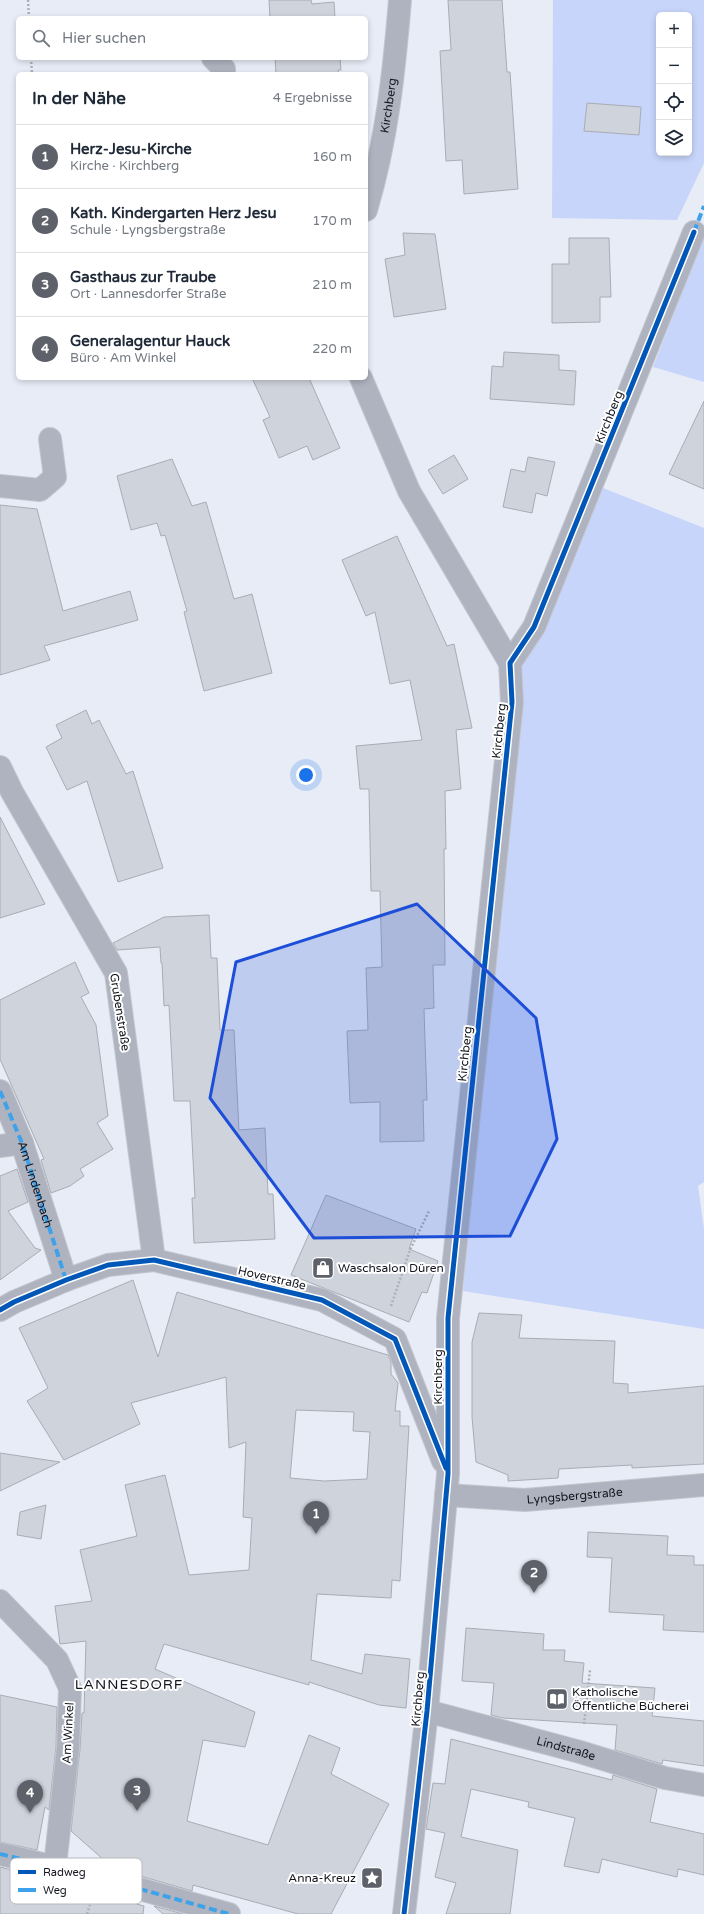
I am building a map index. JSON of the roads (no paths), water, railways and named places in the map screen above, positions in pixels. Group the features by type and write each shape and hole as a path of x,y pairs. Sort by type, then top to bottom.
{"street":[{"name":"Kirchberg","path":"368,203 378,170 394,77 400,0"},
{"path":"215,60 224,70 224,72"},
{"name":"Kirchberg","path":"510,663 534,627 694,232"},
{"name":"Kirchberg","path":"362,380 409,491 510,663 512,702 448,1318 448,1474 427,1711 404,1914"},
{"path":"0,486 40,490 54,477 50,439"},
{"name":"Grubenstraße","path":"0,767 16,799 116,973 154,1260"},
{"name":"Am Lindenbach","path":"0,1091 22,1143 66,1280"},
{"path":"0,1146 22,1143"},
{"name":"Hoverstraße","path":"0,1310 14,1302 66,1280 108,1265 154,1260 322,1300 395,1339 448,1474"},
{"name":"Lyngsbergstraße","path":"446,1495 525,1500 704,1485"},
{"name":"Am Winkel","path":"0,1601 57,1660 70,1688 68,1748 57,1858"},
{"name":"Lindstraße","path":"427,1711 580,1752 665,1778 704,1786"},
{"path":"0,1854 19,1858"},
{"path":"142,1890 229,1914"}],"place":[{"name":"Waschsalon Düren","path":"323,1268"},
{"name":"Herz-Jesu-Kirche","path":"316,1534"},
{"name":"Kath. Kindergarten Herz Jesu","path":"534,1593"},
{"name":"Katholische Öffentliche Bücherei","path":"557,1699"},
{"name":"Gasthaus zur Traube","path":"137,1811"},
{"name":"Generalagentur Hauck","path":"30,1813"},
{"name":"Anna-Kreuz","path":"372,1878"}],"district":[{"name":"LANNESDORF","path":"129,1684"}]}
